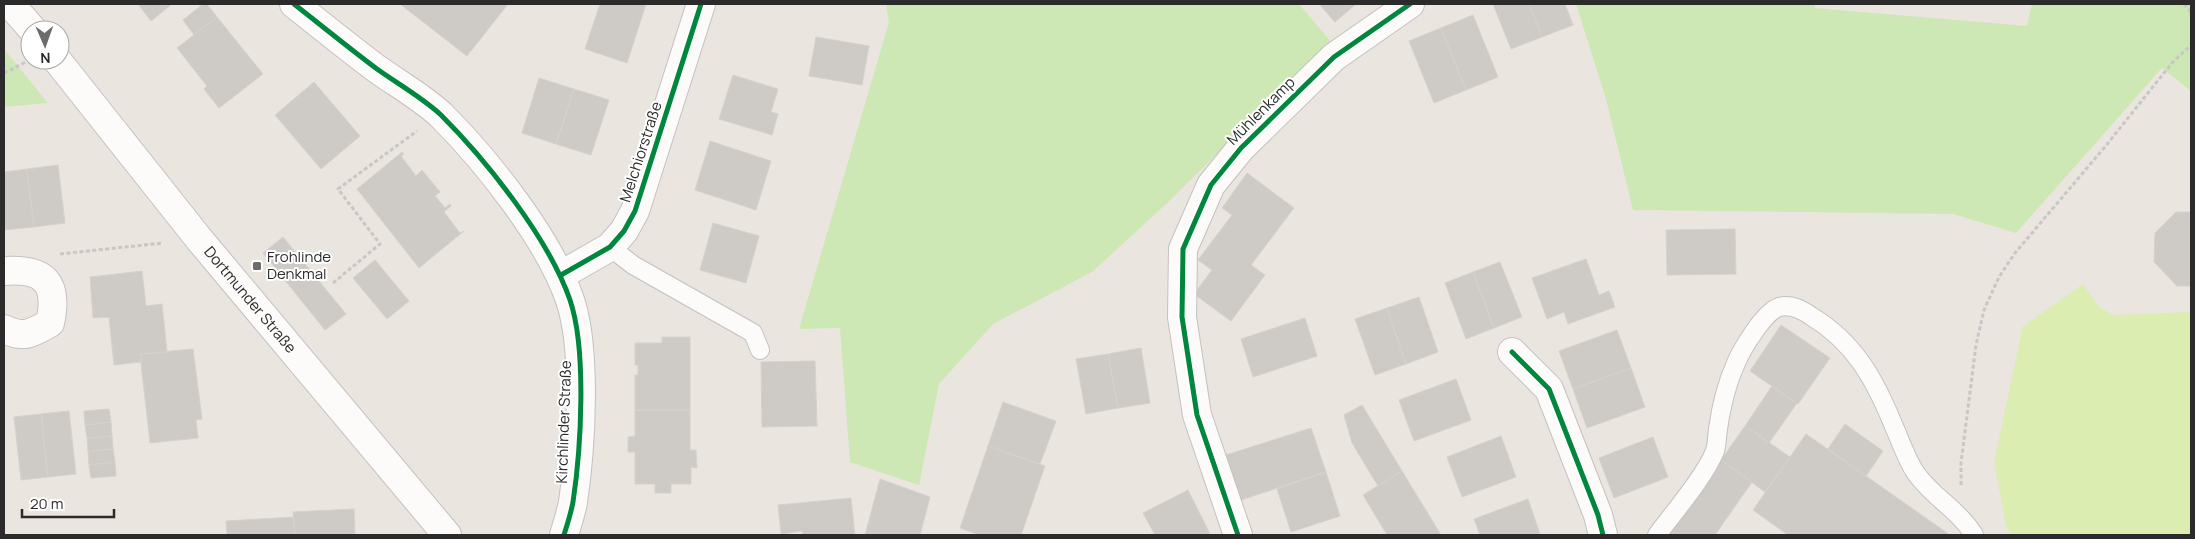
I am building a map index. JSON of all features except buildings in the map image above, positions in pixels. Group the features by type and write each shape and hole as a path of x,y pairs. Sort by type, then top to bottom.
{"street":[{"path":"10,4 24,20"},
{"name":"Kirchlinder Straße","path":"294,4 364,60 440,114 482,160 521,212 561,275 571,302 578,343 580,384 573,504 564,535"},
{"name":"Melchiorstraße","path":"561,275 610,248 624,231 635,211 701,4"},
{"name":"Mühlenkamp","path":"1238,535 1197,415 1182,317 1183,248 1211,185 1241,148 1334,56 1410,4"},
{"name":"Dortmunder Straße","path":"65,70 199,239 447,535"},
{"path":"4,329 14,335 33,333 50,323 54,306 50,288 40,274 12,270"},
{"path":"1512,352 1549,388 1598,515 1603,535"}],"lane":[{"path":"610,248 633,265 753,334 760,350"},
{"path":"1657,535 1716,450 1722,408 1736,363 1768,314 1779,308 1797,307 1822,322 1840,336 1860,359 1882,399 1915,471 1930,492 1961,518 1974,535"}],"path":[{"path":"2184,4 2191,12"},
{"path":"1961,518 1962,463 1976,345 1984,310 1999,277 2015,253 2104,148 2172,63 2191,45"},
{"path":"4,73 20,64"},
{"path":"333,283 380,244 338,188 440,114"},
{"path":"12,270 45,256 199,239"}],"green space":[{"path":"886,4 1299,4 1331,42 1165,205 1092,272 993,324 939,384 919,485 850,462 840,328 799,329 889,22"},
{"path":"1576,4 1814,4 1815,8 2027,26 2032,4 2191,4 2191,91 2162,68 2016,233 1953,214 1633,210 1606,99"},
{"path":"4,49 48,103 4,107"},
{"path":"2083,284 2098,306 2113,315 2191,312 2191,535 2011,535 2006,526 1994,462 2023,326"}],"cycle path":[{"path":"294,4 377,69 441,115 478,155 515,202 532,227 560,276 570,300 575,321 581,372 580,428 576,480 572,506 564,535"},
{"path":"561,275 610,247 624,231 635,211 701,4"},
{"path":"1238,535 1197,415 1182,317 1183,249 1211,185 1241,148 1334,57 1410,4"},
{"path":"1512,352 1549,389 1598,515 1603,535"}],"place":[{"name":"Frohlinde Denkmal","path":"257,266"}]}
